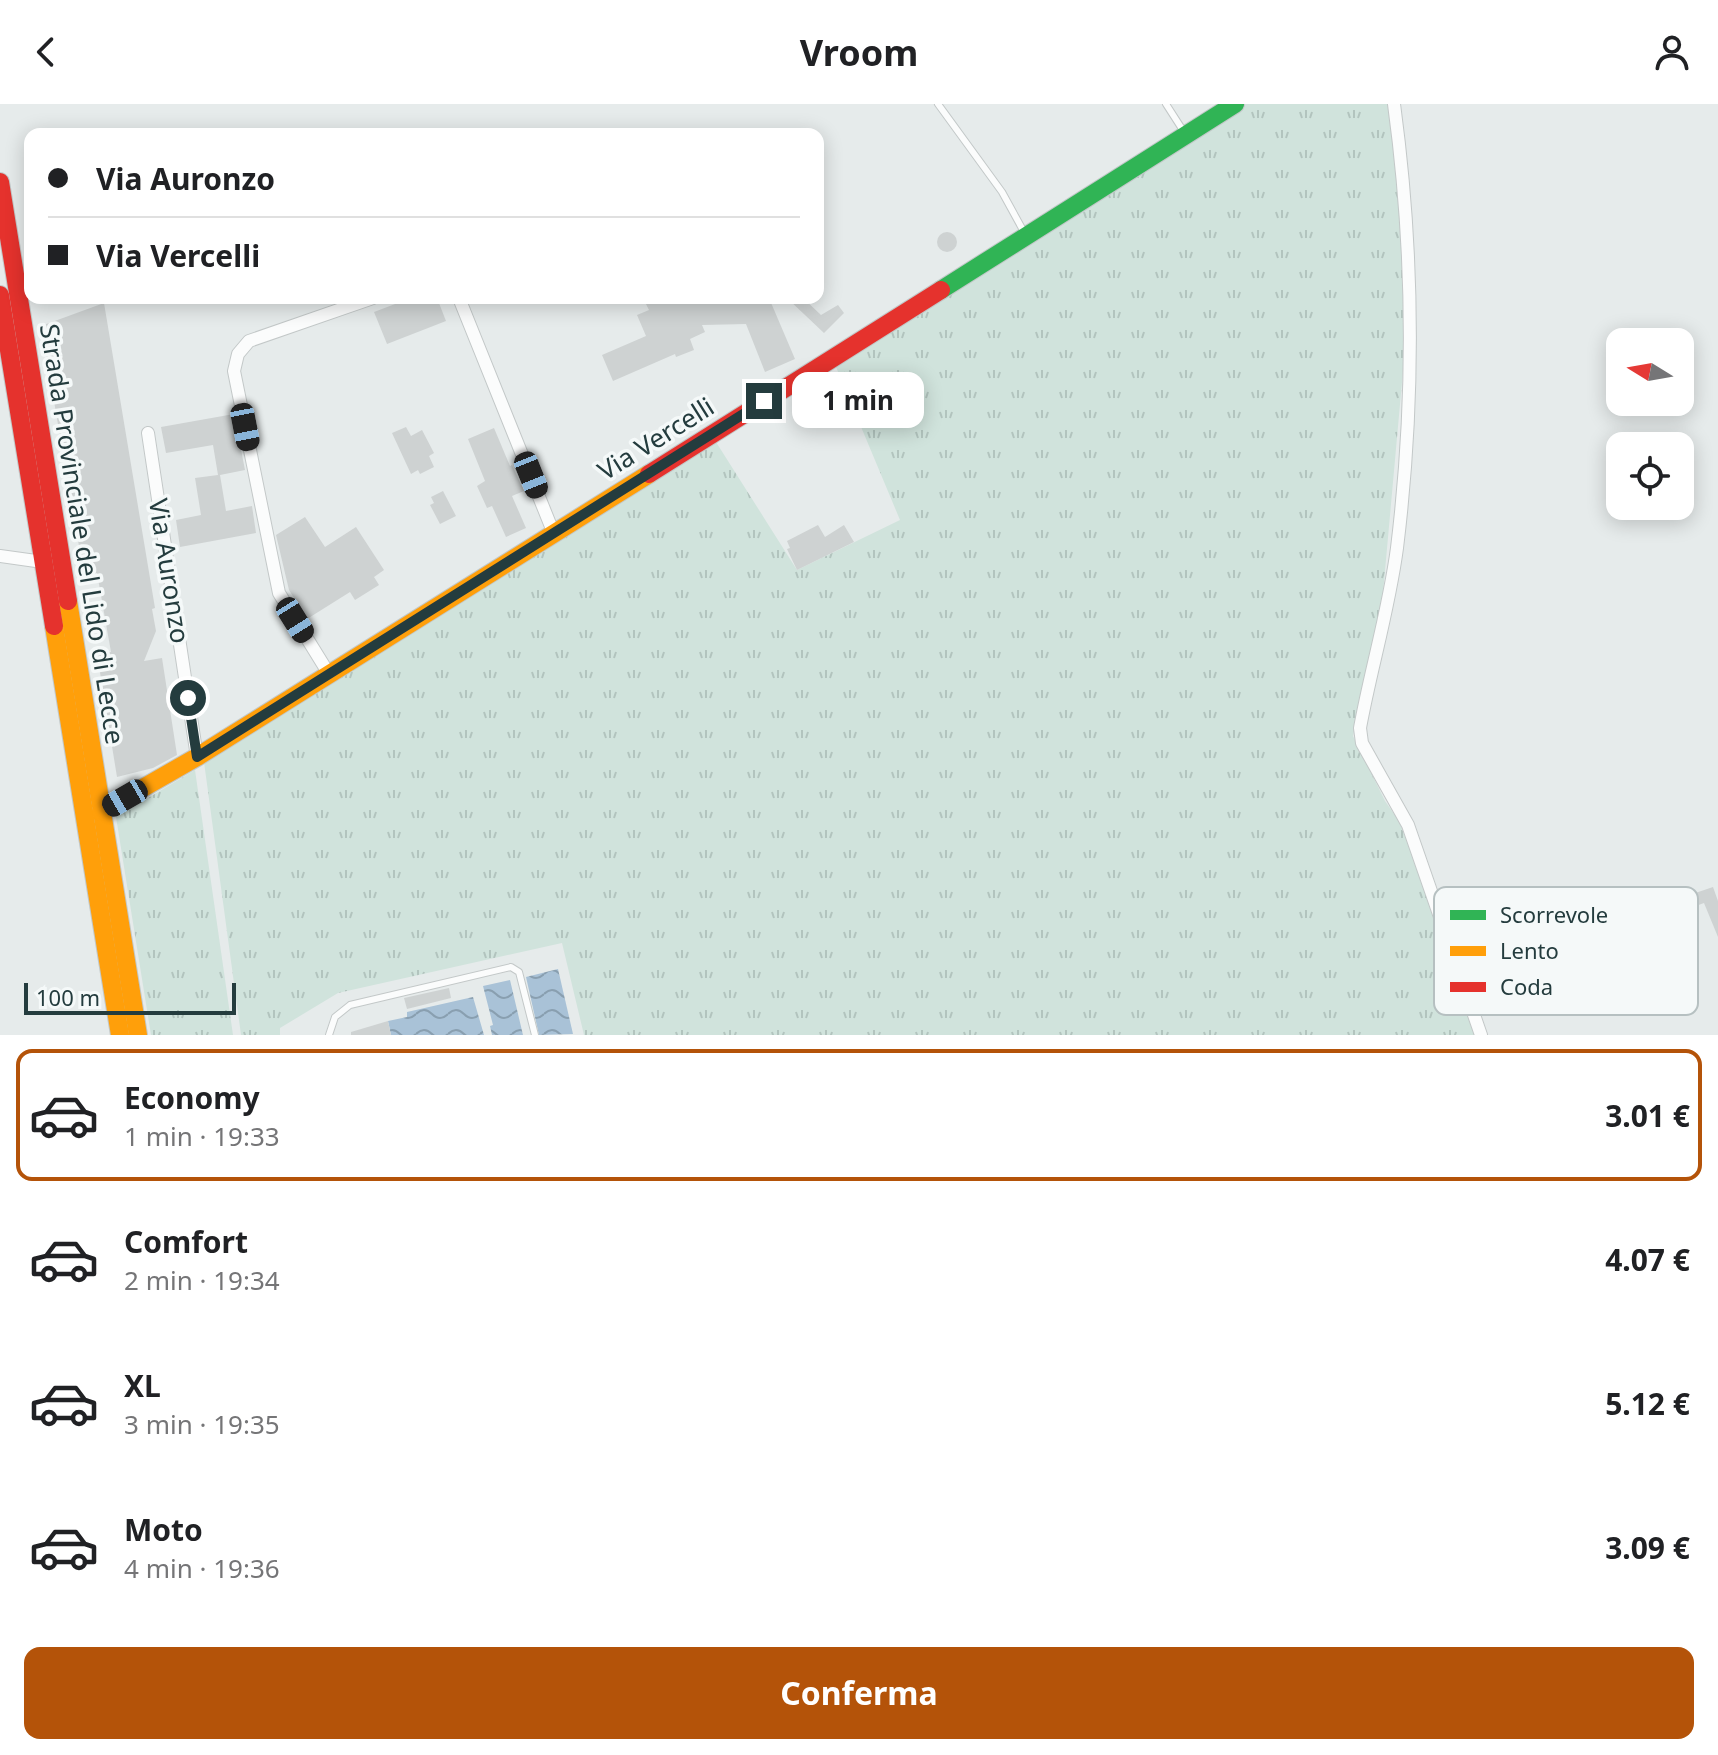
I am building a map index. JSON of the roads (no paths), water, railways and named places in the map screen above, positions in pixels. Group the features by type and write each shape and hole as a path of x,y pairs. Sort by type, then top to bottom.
{"main road":[{"name":"Via Vercelli","path":"101,812 197,757 1235,104"},
{"name":"Strada Provinciale del Lido di Lecce","path":"0,182 138,1035"},
{"name":"Strada Provinciale del Lido di Lecce","path":"0,295 120,1035"}],"street":[{"path":"1394,104 1408,229 1411,365 1396,551 1360,728 1362,743 1408,825 1434,900"},
{"path":"329,674 279,593 234,371 238,354 249,341 356,304"},
{"path":"461,304 554,534"},
{"name":"Via Auronzo","path":"148,433 197,757"},
{"path":"0,556 43,562"},
{"path":"1474,1015 1481,1035"}],"lane":[{"path":"938,104 1002,192 1026,236"},
{"path":"1166,104 1186,135"},
{"path":"329,1035 335,1017 350,1005 511,967 519,972 535,1035"}],"water":[{"path":"558,969 573,1034 539,1035 526,977"},
{"path":"510,980 523,1035 492,1035 490,1026 493,1025 483,986"},
{"path":"473,997 484,1035 391,1035 388,1021 407,1017 407,1012"}]}
